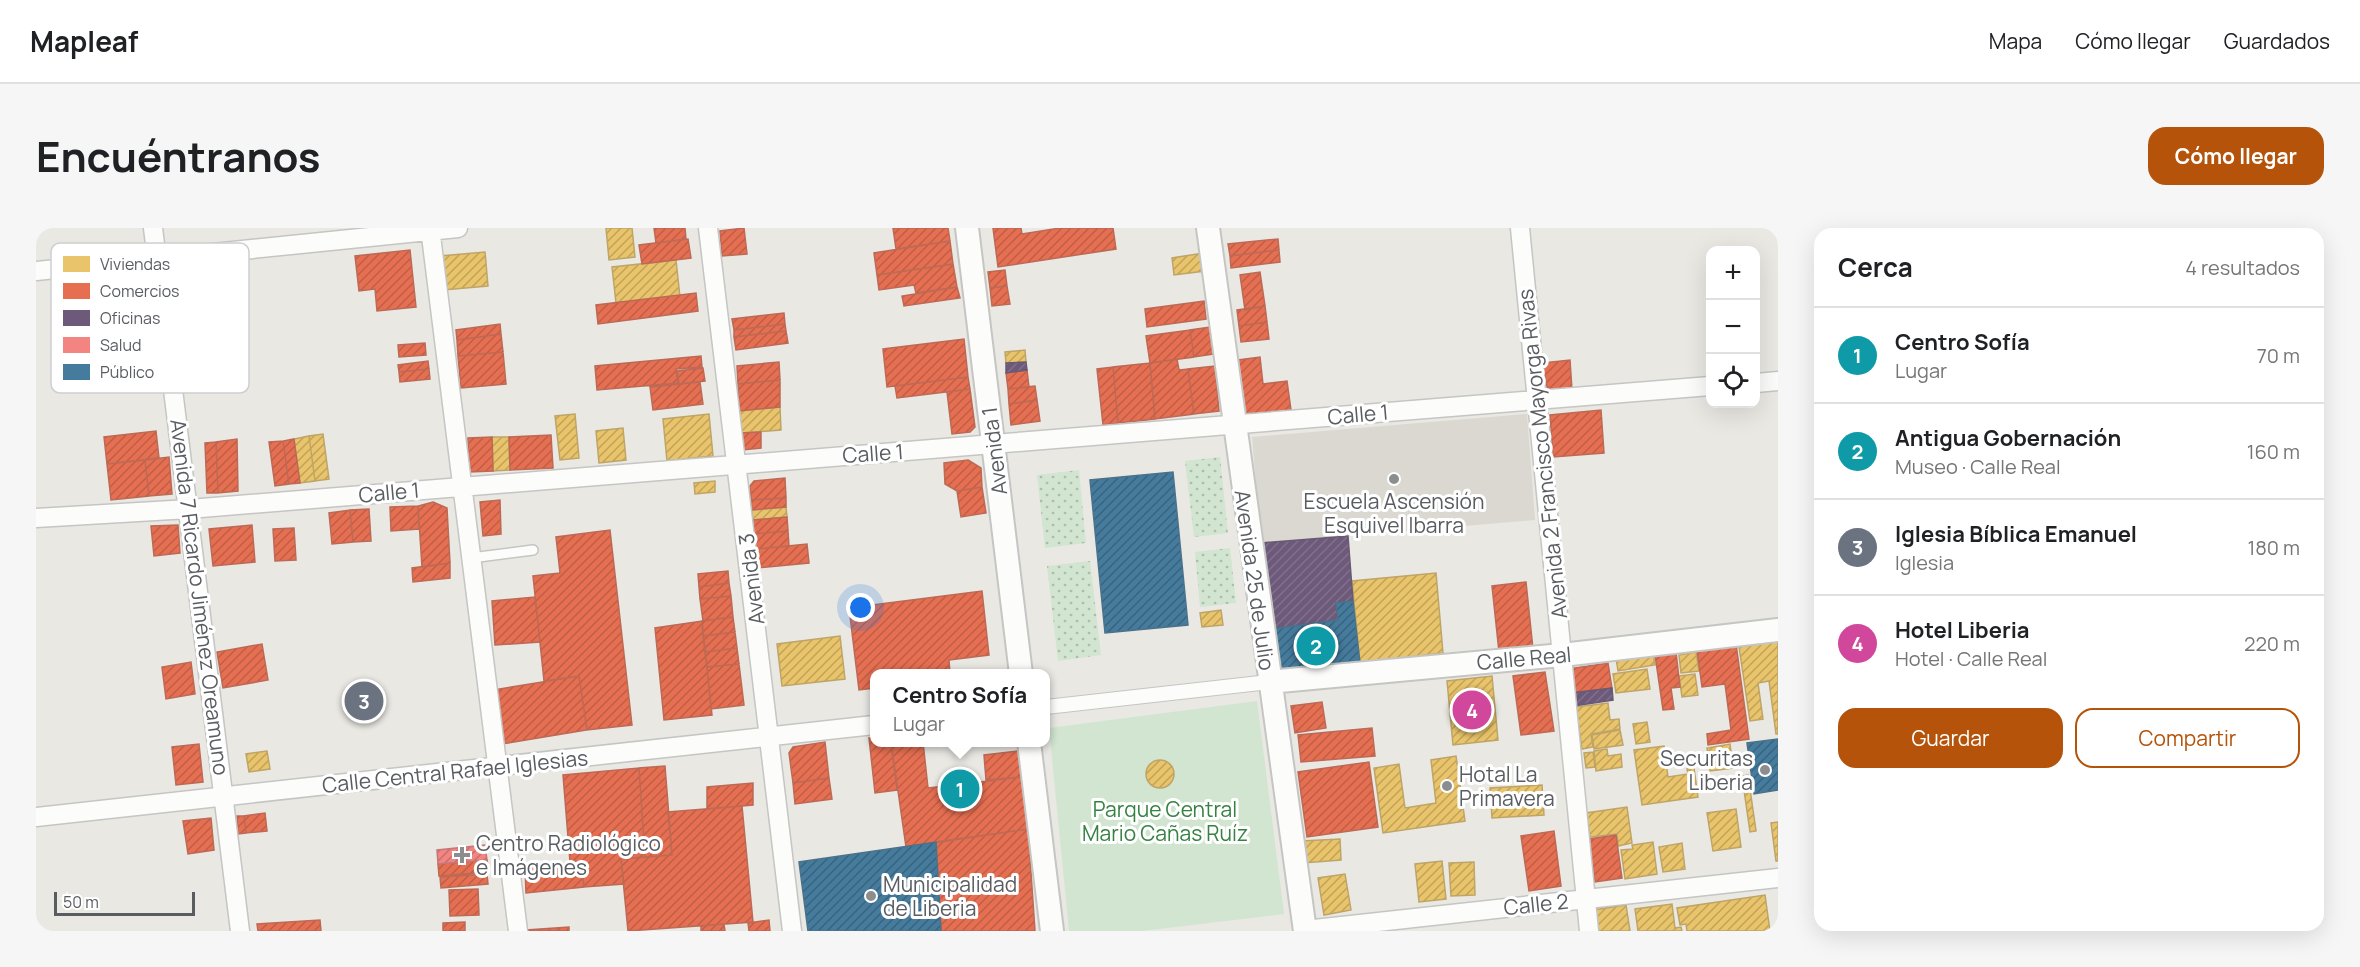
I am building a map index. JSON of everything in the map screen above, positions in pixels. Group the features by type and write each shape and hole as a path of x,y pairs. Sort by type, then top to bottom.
{"street":[{"name":"Avenida 7 Ricardo Jiménez Oreamuno","path":"153,228 155,243"},
{"path":"249,247 458,228"},
{"name":"Avenida 3","path":"708,228 792,931"},
{"name":"Avenida 1","path":"967,228 1020,669"},
{"name":"Avenida 25 de Julio","path":"1208,228 1301,931"},
{"name":"Avenida 2 Francisco Mayorga Rivas","path":"1520,228 1588,931"},
{"path":"430,230 518,931"},
{"path":"36,271 51,269"},
{"path":"1760,383 1778,381"},
{"name":"Calle 1","path":"36,518 189,509 1706,386"},
{"name":"Avenida 7 Ricardo Jiménez Oreamuno","path":"174,393 240,931"},
{"name":"Calle Real","path":"1269,682 1562,655 1778,630"},
{"path":"1050,707 1269,682"},
{"name":"Calle Central Rafael Iglesias","path":"36,817 870,725"},
{"path":"1030,747 1052,931"},
{"name":"Calle 2","path":"1301,931 1778,878"}],"lane":[{"path":"471,558 533,550"}],"shaded area":[{"name":"Escuela Ascensión Esquivel Ibarra","path":"1527,414 1535,520 1261,543 1252,437"}],"green space":[{"path":"1220,457 1228,533 1194,537 1185,461"},
{"path":"1079,470 1086,543 1045,548 1037,475"},
{"path":"1230,548 1236,603 1200,607 1195,552"},
{"path":"1090,561 1101,655 1058,661 1047,566"},
{"name":"Parque Central Mario Cañas Ruíz","path":"1257,701 1284,914 1142,931 1069,931 1050,728"}],"building: Viviendas":[{"path":"606,228 632,228 635,257 609,260"},
{"path":"485,252 488,286 443,290 440,256"},
{"path":"1203,253 1205,271 1174,275 1172,258"},
{"path":"676,260 680,297 616,303 612,267"},
{"path":"1025,350 1026,362 1006,363 1005,352"},
{"path":"780,407 781,430 741,433 739,411"},
{"path":"575,414 579,458 560,460 555,416"},
{"path":"709,414 713,456 667,461 663,419"},
{"path":"623,428 626,460 599,463 596,431"},
{"path":"323,434 329,479 315,481 309,436"},
{"path":"309,436 315,481 300,483 294,439"},
{"path":"492,437 509,437 510,470 493,471"},
{"path":"715,481 715,492 695,494 694,483"},
{"path":"786,507 787,517 753,520 752,510"},
{"path":"1436,573 1443,653 1360,663 1352,581"},
{"path":"1221,610 1223,625 1202,627 1200,613"},
{"path":"840,636 845,679 782,686 777,644"},
{"path":"1778,641 1778,734 1776,734 1769,681 1758,683 1763,719 1750,721 1739,647"},
{"path":"1696,652 1699,671 1681,673 1679,655"},
{"path":"1653,653 1655,665 1618,671 1616,658"},
{"path":"1647,669 1650,689 1616,693 1613,674"},
{"path":"1695,674 1698,695 1682,697 1679,676"},
{"path":"1492,676 1498,740 1453,745 1447,681"},
{"path":"1608,703 1610,720 1619,719 1620,729 1591,734 1593,747 1582,749 1576,707"},
{"path":"1647,722 1650,742 1636,744 1633,724"},
{"path":"1620,730 1623,745 1594,749 1592,735"},
{"path":"1730,744 1733,768 1710,771 1707,748"},
{"path":"1664,746 1668,777 1688,774 1687,769 1694,768 1698,797 1642,805 1634,750"},
{"path":"1607,749 1608,756 1621,754 1622,767 1596,771 1594,751"},
{"path":"267,751 270,769 249,772 246,754"},
{"path":"1593,752 1595,767 1586,768 1584,753"},
{"name":"Hotal La Primavera","path":"1456,756 1465,821 1383,833 1374,768 1399,764 1405,808 1436,803 1431,760"},
{"path":"1160,760 1170,764 1174,774 1170,784 1160,788 1150,784 1146,774 1150,764"},
{"path":"1748,775 1756,831 1750,832 1742,776"},
{"path":"1542,785 1544,815 1492,818 1490,788"},
{"path":"1627,807 1632,843 1618,846 1617,834 1590,837 1586,813"},
{"path":"1736,809 1741,847 1713,851 1707,813"},
{"path":"1778,822 1778,861 1776,861 1771,823"},
{"path":"1340,839 1341,860 1303,863 1301,841"},
{"path":"1653,842 1657,874 1625,879 1621,850 1633,849 1632,845"},
{"path":"1682,843 1685,869 1663,872 1659,847"},
{"path":"1442,861 1446,899 1419,902 1415,864"},
{"path":"1474,862 1475,895 1451,896 1449,863"},
{"path":"1345,874 1351,910 1324,915 1318,878"},
{"path":"1765,895 1770,931 1687,931 1686,924 1680,925 1677,908"},
{"path":"1672,904 1675,928 1681,927 1682,931 1638,931 1635,909"},
{"path":"1626,905 1630,931 1596,931 1593,910"}],"building: Comercios":[{"path":"654,228 685,228 686,239 656,243"},
{"path":"744,228 747,254 722,256 720,231"},
{"path":"893,228 948,228 950,241 896,249"},
{"path":"993,228 1021,228 1022,234 1060,228 1113,228 1116,249 998,267"},
{"path":"688,239 691,258 642,264 639,245"},
{"path":"1278,239 1279,250 1230,256 1228,244"},
{"path":"950,241 953,264 877,275 874,253"},
{"path":"410,250 416,307 377,311 375,289 359,291 355,256"},
{"path":"1279,250 1280,262 1231,268 1230,256"},
{"path":"953,264 957,287 916,293 914,285 879,290 877,275"},
{"path":"1005,270 1007,286 990,288 988,272"},
{"path":"1260,272 1265,306 1245,310 1240,275"},
{"path":"1007,286 1010,304 992,306 990,288"},
{"path":"957,287 960,298 904,306 902,296"},
{"path":"696,293 698,311 598,324 596,305"},
{"path":"1204,301 1206,319 1147,327 1145,309"},
{"path":"1265,306 1267,322 1239,326 1237,310"},
{"path":"784,313 785,324 734,330 732,319"},
{"path":"1267,322 1269,339 1241,342 1239,326"},
{"path":"500,324 501,334 457,340 456,330"},
{"path":"785,324 786,331 734,337 734,330"},
{"path":"1210,327 1213,354 1194,357 1190,330"},
{"path":"1190,330 1194,357 1150,363 1146,336"},
{"path":"786,331 788,343 736,350 734,337"},
{"path":"501,334 503,352 458,356 457,340"},
{"path":"964,339 968,377 887,387 883,349"},
{"path":"425,343 426,355 399,357 398,345"},
{"path":"503,352 506,384 461,388 458,356"},
{"path":"701,356 702,367 676,369 678,383 597,390 595,366"},
{"path":"1260,357 1263,384 1287,381 1291,410 1245,416 1238,360"},
{"path":"1177,359 1179,370 1188,369 1194,414 1155,419 1150,363"},
{"path":"1570,360 1572,390 1555,391 1547,387 1543,363"},
{"path":"428,361 429,369 399,372 398,365"},
{"path":"779,362 780,380 738,384 737,366"},
{"path":"1150,363 1155,419 1118,423 1113,367"},
{"path":"1215,366 1219,411 1194,414 1188,369"},
{"path":"1113,367 1118,423 1103,425 1097,369"},
{"path":"703,368 705,381 679,384 677,371"},
{"path":"429,369 430,379 400,382 399,372"},
{"path":"1027,370 1029,387 1008,389 1006,373"},
{"path":"968,377 970,389 897,398 895,386"},
{"path":"780,380 780,407 739,411 738,384"},
{"path":"700,382 703,404 653,410 650,387"},
{"path":"1035,386 1037,400 1009,404 1008,389"},
{"path":"970,389 975,427 970,432 952,434 947,392"},
{"path":"1037,400 1040,421 1011,425 1009,404"},
{"path":"1601,410 1604,453 1553,457 1550,415"},
{"path":"156,431 159,458 107,464 104,437"},
{"path":"761,432 761,448 742,450 741,433"},
{"path":"551,435 553,468 510,470 509,437"},
{"path":"492,437 493,471 469,472 468,438"},
{"path":"237,439 238,491 218,493 216,442"},
{"path":"294,439 300,483 289,484 283,441"},
{"path":"283,441 289,484 275,486 269,442"},
{"path":"216,442 218,493 207,493 205,443"},
{"path":"169,457 172,494 149,496 145,460"},
{"path":"145,460 149,496 111,500 107,464"},
{"path":"968,460 981,468 982,487 957,491 945,484 944,463"},
{"path":"785,478 786,498 751,500 750,486 754,481"},
{"path":"982,487 986,513 961,517 957,491"},
{"path":"786,498 786,507 752,510 751,500"},
{"path":"500,500 501,534 483,536 480,502"},
{"path":"433,502 447,508 450,563 422,567 418,506"},
{"path":"418,506 419,529 391,531 390,507"},
{"path":"369,509 371,541 353,542 350,510"},
{"path":"350,510 353,542 332,544 329,513"},
{"path":"787,517 788,531 754,534 753,520"},
{"path":"178,525 180,553 154,556 151,526"},
{"path":"252,525 255,562 213,566 209,529"},
{"path":"294,528 296,560 275,561 273,529"},
{"path":"610,530 632,725 587,730 579,676 544,681 533,576 560,573 556,537"},
{"path":"788,531 789,546 756,549 754,534"},
{"path":"807,544 809,563 757,568 756,549"},
{"path":"450,563 450,578 413,582 412,568"},
{"path":"728,571 729,583 699,587 698,574"},
{"path":"1526,582 1533,649 1499,652 1492,586"},
{"path":"729,583 731,596 700,599 699,587"},
{"path":"982,591 989,655 949,660 950,669 870,669 870,689 859,690 849,608"},
{"path":"731,596 733,617 703,621 700,599"},
{"path":"535,597 540,642 495,645 492,601"},
{"path":"733,617 735,632 703,636 702,621"},
{"path":"702,621 712,715 664,720 655,628"},
{"path":"735,632 737,648 705,652 703,636"},
{"path":"262,644 268,680 223,688 217,652"},
{"path":"1736,644 1749,739 1708,745 1707,734 1731,730 1725,684 1702,687 1697,650"},
{"path":"737,648 739,664 707,667 705,652"},
{"path":"1676,652 1680,687 1671,688 1674,709 1663,710 1655,655"},
{"path":"191,662 195,694 166,699 162,667"},
{"path":"1608,663 1612,688 1572,693 1569,669"},
{"path":"739,664 744,705 711,709 707,667"},
{"path":"1545,672 1554,731 1521,735 1513,676"},
{"path":"579,676 587,730 502,744 493,690"},
{"path":"1322,702 1326,728 1295,733 1291,706"},
{"path":"1372,728 1375,756 1301,762 1298,735"},
{"path":"869,738 870,747 892,747 897,790 875,793"},
{"path":"825,742 829,778 793,783 789,753 793,747"},
{"path":"199,744 203,782 176,785 172,747"},
{"path":"892,747 924,747 928,788 1022,777 1028,829 906,847"},
{"path":"1019,751 1022,777 986,780 984,755"},
{"path":"1369,762 1378,827 1307,837 1298,772"},
{"path":"665,766 672,855 645,857 639,768"},
{"path":"639,768 645,857 621,859 624,884 584,887 581,861 570,862 563,775"},
{"path":"829,778 832,799 795,804 793,783"},
{"path":"753,783 753,805 707,809 707,787"},
{"path":"742,806 753,922 628,931 621,859 672,855 668,812"},
{"path":"265,813 267,831 246,833 244,816"},
{"path":"237,816 244,816 246,833 238,834"},
{"path":"211,818 214,850 188,854 183,821"},
{"path":"1028,829 1035,931 941,931 936,842"},
{"path":"1554,831 1561,886 1529,891 1521,836"},
{"path":"1616,835 1622,878 1595,882 1589,839"},
{"path":"487,860 489,872 439,876 438,864"},
{"path":"581,861 584,887 526,893 525,868"},
{"path":"487,874 488,884 441,888 440,877"},
{"path":"478,889 479,915 450,916 449,890"},
{"path":"320,920 321,931 258,931 257,924"},
{"path":"769,920 770,931 749,931 748,923"},
{"path":"465,922 465,931 443,931 443,923"},
{"path":"724,924 725,931 701,931 701,926"},
{"path":"569,927 569,931 526,931 526,930"}],"building: Oficinas":[{"path":"1026,362 1027,370 1006,373 1006,363"},
{"path":"1348,536 1353,601 1336,603 1338,620 1271,629 1261,543"},
{"path":"1612,688 1613,700 1574,706 1572,693"}],"building: Salud":[{"name":"Centro Radiológico e Imágenes","path":"485,845 487,860 438,864 437,850"}],"building: Público":[{"path":"1173,472 1188,625 1105,633 1090,480"},
{"path":"1353,601 1360,663 1277,673 1271,629 1338,620 1336,603"},
{"path":"1778,739 1778,790 1754,794 1747,743"},
{"name":"Municipalidad de Liberia","path":"936,842 941,931 808,931 799,862"}],"place":[{"name":"Escuela Ascensión Esquivel Ibarra","path":"1394,479"},
{"name":"Antigua Gobernación","path":"1316,646"},
{"name":"Iglesia Bíblica Emanuel","path":"364,701"},
{"name":"Hotel Liberia","path":"1472,710"},
{"name":"Securitas Liberia","path":"1765,770"},
{"name":"Hotal La Primavera","path":"1447,786"},
{"name":"Centro Sofía","path":"960,789"},
{"name":"Centro Radiológico e Imágenes","path":"462,855"},
{"name":"Municipalidad de Liberia","path":"871,896"}]}
